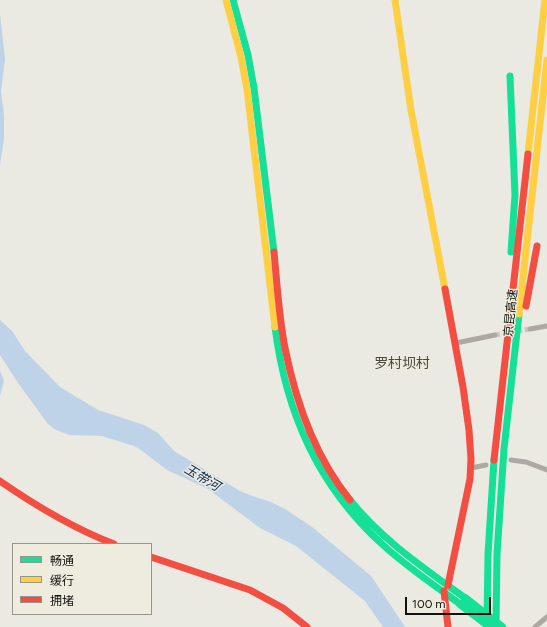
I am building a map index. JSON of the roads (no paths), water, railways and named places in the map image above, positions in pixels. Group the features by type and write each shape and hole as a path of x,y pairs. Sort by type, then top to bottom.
{"main road":[{"path":"226,0 241,56 247,89 279,354 285,382 298,426 317,466 334,492 358,521 385,546 446,588"},
{"path":"234,0 248,55 254,88 285,347 292,380 305,424 323,463 340,488 364,516 389,541 462,601 490,627"},
{"path":"395,0 400,50 456,343 472,443 471,468 462,520 446,588 448,627"},
{"name":"京昆高速","path":"487,627 489,523 496,436 545,0"},
{"name":"京昆高速","path":"496,627 498,523 504,449 547,60"},
{"path":"506,355 515,195 510,76"},
{"path":"510,396 537,246"},
{"path":"0,481 75,528 112,543"},
{"path":"152,557 250,590 283,608 307,627"},
{"path":"462,601 502,627"}],"street":[{"path":"530,329 547,326"},
{"path":"456,343 495,335"},
{"path":"511,460 526,462 547,470"},
{"path":"471,468 486,465"},
{"path":"535,627 547,618"}],"water":[{"path":"0,14 5,59 1,91 4,115 4,139 0,165"},
{"name":"玉带河","path":"0,320 12,331 25,351 60,387 98,410 144,425 158,433 174,451 240,491 271,502 285,509 312,527 371,576 405,627 383,627 365,601 296,546 260,528 208,489 167,470 134,446 102,436 69,435 54,429 48,424 18,383 0,355"},
{"path":"0,371 4,381 0,396"}],"tunnel":[{"path":"495,335 530,329"}],"district":[{"name":"罗村坝村","path":"402,364"}]}
